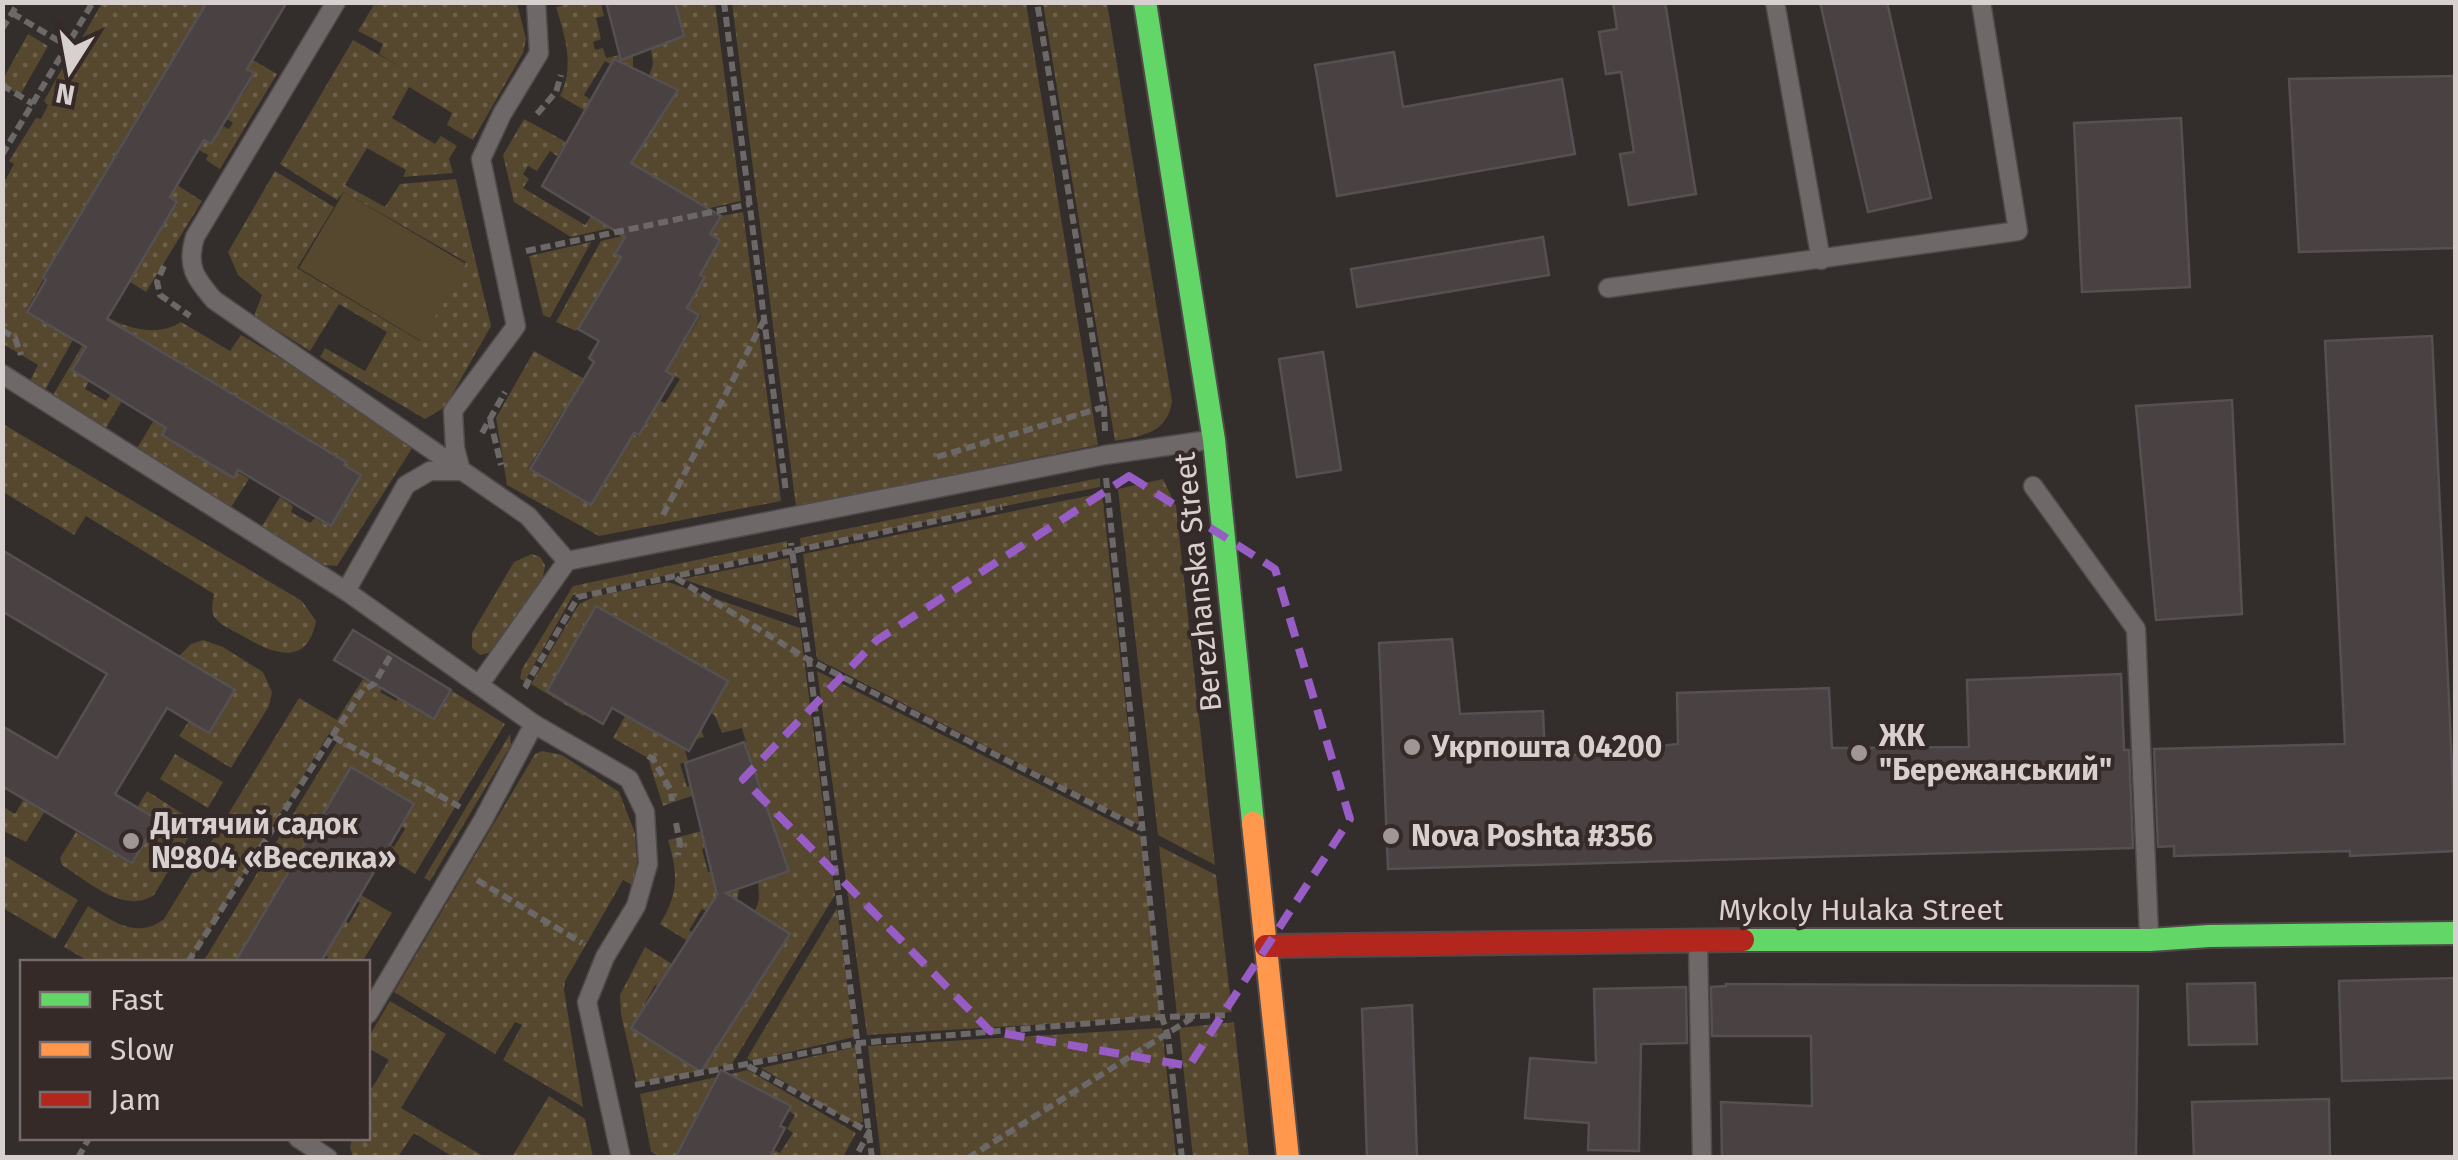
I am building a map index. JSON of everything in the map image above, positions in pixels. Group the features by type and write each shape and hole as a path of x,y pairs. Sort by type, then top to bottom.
{"street":[{"name":"Berezhanska Street","path":"1145,2 1214,440 1288,1158"},
{"name":"Mykoly Hulaka Street","path":"1266,946 2150,940 2456,933"}],"lane":[{"path":"336,2 194,237 189,255 197,280 214,300 528,516 567,561"},
{"path":"461,471 453,412 516,326 481,159 502,114 539,53 536,2"},
{"path":"1775,2 1821,260"},
{"path":"1608,288 2018,231 1981,2"},
{"path":"2,374 346,592 534,724 629,780 645,812 648,864 636,906 605,957 586,1002 621,1158"},
{"path":"479,685 567,561 1105,455 1214,440"},
{"path":"346,592 406,485 430,471 461,471"},
{"path":"2033,486 2136,629 2150,940"},
{"path":"370,1011 483,820 534,724"},
{"path":"1698,941 1702,1158"},
{"path":"301,1140 328,1158"}],"path":[{"path":"2,29 19,2"},
{"path":"2,155 92,2"},
{"path":"724,2 872,1158"},
{"path":"936,458 1104,407 1037,2"},
{"path":"12,14 67,46"},
{"path":"534,116 556,92 565,56"},
{"path":"2,85 32,104"},
{"path":"524,252 750,204"},
{"path":"520,235 528,270"},
{"path":"168,258 157,282 160,295 200,323"},
{"path":"656,530 765,318"},
{"path":"2,330 16,338 22,356"},
{"path":"477,442 509,385"},
{"path":"490,417 504,474"},
{"path":"1088,489 1106,485 1162,1017 1168,1036 1182,1158"},
{"path":"792,551 1014,504"},
{"path":"674,577 810,660 1142,828"},
{"path":"189,960 332,736 363,690 374,684 404,632"},
{"path":"332,736 483,820"},
{"path":"455,866 605,957"},
{"path":"632,1074 635,1087 858,1042 1162,1017 1246,1014"},
{"path":"968,1158 1022,1121 1168,1036 1194,1016"},
{"path":"747,1065 870,1132"},
{"path":"856,1158 870,1132"}],"highlighted area":[{"path":"1129,476 1275,569 1350,819 1189,1066 990,1031 743,779 877,640"}],"shaded area":[{"path":"102,3 206,3 176,52 180,55 161,87 156,86 26,311 73,340 42,395 27,387 38,365 3,344 2,179 6,179 14,164 9,161 36,118 41,119 48,105 44,101 68,58 74,61 83,46 79,43"},
{"path":"375,3 517,3 526,39 523,53 473,140 447,125 452,113 409,87 392,118 435,144 441,136 457,146 449,159 453,173 403,177 406,170 367,148 345,185 385,207 400,184 456,179 491,326 445,407 425,419 320,357 325,348 365,371 387,332 339,304 310,351 254,316 262,295 238,275 228,252 275,171 334,207 297,268 420,341 466,262 344,192 337,200 280,164 353,40 402,68 379,54 383,44 358,31"},
{"path":"601,3 604,16 596,18 601,39 593,42 595,50 603,48 606,58 633,52 629,75 605,61 584,95 591,100 584,110 560,96 568,63 556,7"},
{"path":"667,3 715,3 741,201 710,208 671,187 642,221 571,237 514,202 503,155 524,119 566,142 557,156 550,151 537,171 528,166 523,174 529,179 523,188 585,225 596,209 646,85 653,64 651,48 673,41"},
{"path":"732,3 1026,3 1098,445 796,507"},
{"path":"1043,3 1107,3 1172,401 1165,420 1152,431 1115,441"},
{"path":"28,34 48,46 20,95 3,85 3,79"},
{"path":"253,60 277,74 220,169 199,150 204,141 211,144 222,126 229,129 233,123 227,119 232,110 225,105 235,88 244,93 255,73 248,68"},
{"path":"177,185 202,201 146,292 122,277 159,218 166,221 178,203 170,197"},
{"path":"344,192 466,264 421,341 299,268"},
{"path":"743,212 781,501 599,536 507,485 496,418 534,351 583,378 572,397 570,411 564,409 528,469 592,505 627,446 624,443 630,432 638,437 652,415 644,409 651,397 665,403 680,379 667,371 701,315 681,303 686,296 693,299 705,277 692,268 708,262 720,241 710,234 721,216"},
{"path":"626,235 615,253 628,262 620,276 611,272 576,331 556,322 601,241"},
{"path":"591,242 550,318 543,315 529,256"},
{"path":"101,313 140,329 161,329 181,322 230,351 241,335 418,439 337,566 321,565 261,528 280,497 293,506 291,512 310,523 315,518 330,527 362,475 345,461 121,328 97,318"},
{"path":"82,346 86,348 73,371 89,381 85,389 106,401 110,395 122,401 104,431 50,400"},
{"path":"154,420 165,428 162,434 234,478 238,472 249,479 230,509 136,450"},
{"path":"3,424 302,601 316,621 305,646 286,653 252,642 215,618 214,594 86,516 74,535 3,492"},
{"path":"1100,478 1100,487 801,547 800,538"},
{"path":"1163,479 1176,506 1215,865 1158,835 1118,489"},
{"path":"1102,493 1139,825 817,659 803,554"},
{"path":"787,541 787,550 573,595 525,681 520,679 522,669 573,586"},
{"path":"532,554 545,565 542,583 499,650 480,655 472,648 472,633 514,562"},
{"path":"788,558 798,618 682,579"},
{"path":"668,582 800,628 835,895 732,1064 637,1084 620,995 645,947 677,967 664,990 655,985 644,1005 651,1010 752,919 759,900 758,879 777,854 742,728 722,733 715,716 699,702 599,689 584,716 531,684 579,604 596,596"},
{"path":"203,640 223,647 263,672 272,692 269,706 231,768 179,736 189,721 210,733 235,691 179,656 191,644"},
{"path":"389,650 399,659 380,692 396,701 415,670 433,679 416,710 435,719 452,691 505,724 415,874 381,853 387,844 394,847 405,829 399,823 268,918 242,960 204,960 340,737 330,732 191,960 87,960 64,947 88,906 134,928 164,919 299,698 337,720 363,679 369,682"},
{"path":"817,671 1141,836 1161,1017 867,1035"},
{"path":"630,707 700,727 704,737 683,743 688,761 680,764 687,787 694,785 697,794 663,806 648,758 613,738"},
{"path":"510,734 511,745 430,881 424,878"},
{"path":"542,751 562,755 619,792 635,833 637,863 632,885 623,880 565,981 583,1107 503,1060 522,1025 515,1022 495,1054 394,992 535,754"},
{"path":"175,754 223,782 208,808 160,779"},
{"path":"147,791 197,823 154,895 142,900 118,899 62,865 60,858 76,832 132,864 158,820 137,808"},
{"path":"24,799 45,811 26,842 3,831 2,806 15,814"},
{"path":"705,830 709,846 702,849 708,872 716,870 740,882 736,909 702,909 689,930 696,935 691,943 660,924 671,903 675,883 668,840"},
{"path":"1159,846 1216,875 1232,1012 1177,1016"},
{"path":"3,855 78,900 55,939 3,908"},
{"path":"356,892 392,913 363,960 326,960 328,957 321,952 341,919 349,923 360,903 353,898"},
{"path":"837,908 854,1037 751,1061 747,1058"},
{"path":"390,1001 446,1034 401,1108 485,1157 453,1157 414,1133 398,1157 353,1157 352,1140 370,1140 370,1087 389,1060 370,1049 370,1035"},
{"path":"1234,1022 1249,1157 1193,1157 1179,1028"},
{"path":"1162,1028 1176,1157 881,1157 868,1046"},
{"path":"855,1047 863,1121 858,1126 761,1068"},
{"path":"748,1070 856,1133 843,1157 770,1157 774,1150 780,1153 793,1133 787,1129 795,1115 744,1083 695,1157 662,1157 651,1152 640,1094"},
{"path":"549,1096 585,1119 593,1157 512,1157"}],"building":[{"path":"207,2 287,2 247,69 254,73 211,144 204,140 170,197 177,202 107,319 346,462 344,465 361,475 331,526 238,470 234,478 162,435 166,428 72,370 86,347 27,312 46,280 43,277"},
{"path":"606,2 675,2 684,36 621,60"},
{"path":"1613,2 1665,2 1696,194 1629,205 1620,154 1634,152 1621,72 1606,74 1599,32 1617,29"},
{"path":"1820,2 1887,2 1931,198 1868,212"},
{"path":"1394,52 1403,107 1562,79 1575,154 1337,196 1315,65"},
{"path":"614,59 678,90 631,163 721,216 710,234 720,240 687,308 699,315 666,371 674,376 591,505 530,469 594,362 589,358 599,341 578,329 621,257 615,254 625,237 542,186"},
{"path":"2456,76 2456,248 2299,252 2289,79"},
{"path":"2181,118 2190,287 2082,292 2074,123"},
{"path":"1543,237 1549,275 1357,307 1351,269"},
{"path":"2432,336 2456,851 2350,856 2350,851 2174,856 2174,846 2158,847 2154,749 2345,744 2325,341"},
{"path":"1323,352 1341,470 1297,477 1279,359"},
{"path":"2232,400 2242,614 2156,620 2136,406"},
{"path":"2,550 235,690 209,733 167,708 115,794 158,820 132,863 2,786 2,726 57,758 107,674 2,611"},
{"path":"596,606 728,681 689,751 612,708 603,724 547,691"},
{"path":"353,630 451,690 434,719 334,660"},
{"name":"ЖК \"Бережанський\"","path":"1452,639 1460,714 1543,711 1545,758 1678,744 1677,693 1829,688 1832,748 1969,747 1967,680 2121,674 2133,848 1388,869 1379,643"},
{"path":"744,742 789,871 726,893 790,934 701,1072 631,1028 717,895 685,763"},
{"path":"351,767 414,804 322,960 236,960"},
{"path":"2456,978 2456,1078 2342,1081 2339,981"},
{"path":"2255,983 2257,1044 2189,1045 2187,984"},
{"path":"2138,986 2136,1158 1722,1158 1721,1102 1812,1106 1811,1036 1712,1036 1711,987"},
{"path":"1686,987 1687,1043 1641,1044 1639,1151 1588,1150 1589,1123 1525,1118 1530,1058 1596,1063 1594,989"},
{"path":"1412,1005 1417,1158 1367,1158 1362,1009"},
{"path":"721,1070 791,1106 780,1126 785,1128 769,1158 675,1158"},
{"path":"2329,1099 2330,1158 2194,1158 2192,1102"}],"traffic: fast":[{"path":"1145,2 1214,440 1253,823"},
{"path":"1743,940 2150,940 2456,933"}],"traffic: slow":[{"path":"1253,823 1288,1158"}],"traffic: jam":[{"path":"1266,946 1743,940"}],"place":[{"name":"Укрпошта 04200","path":"1412,747"},
{"name":"ЖК \"Бережанський\"","path":"1859,753"},
{"name":"Nova Poshta #356","path":"1391,836"},
{"name":"Дитячий садок №804 «Веселка»","path":"131,841"}]}
